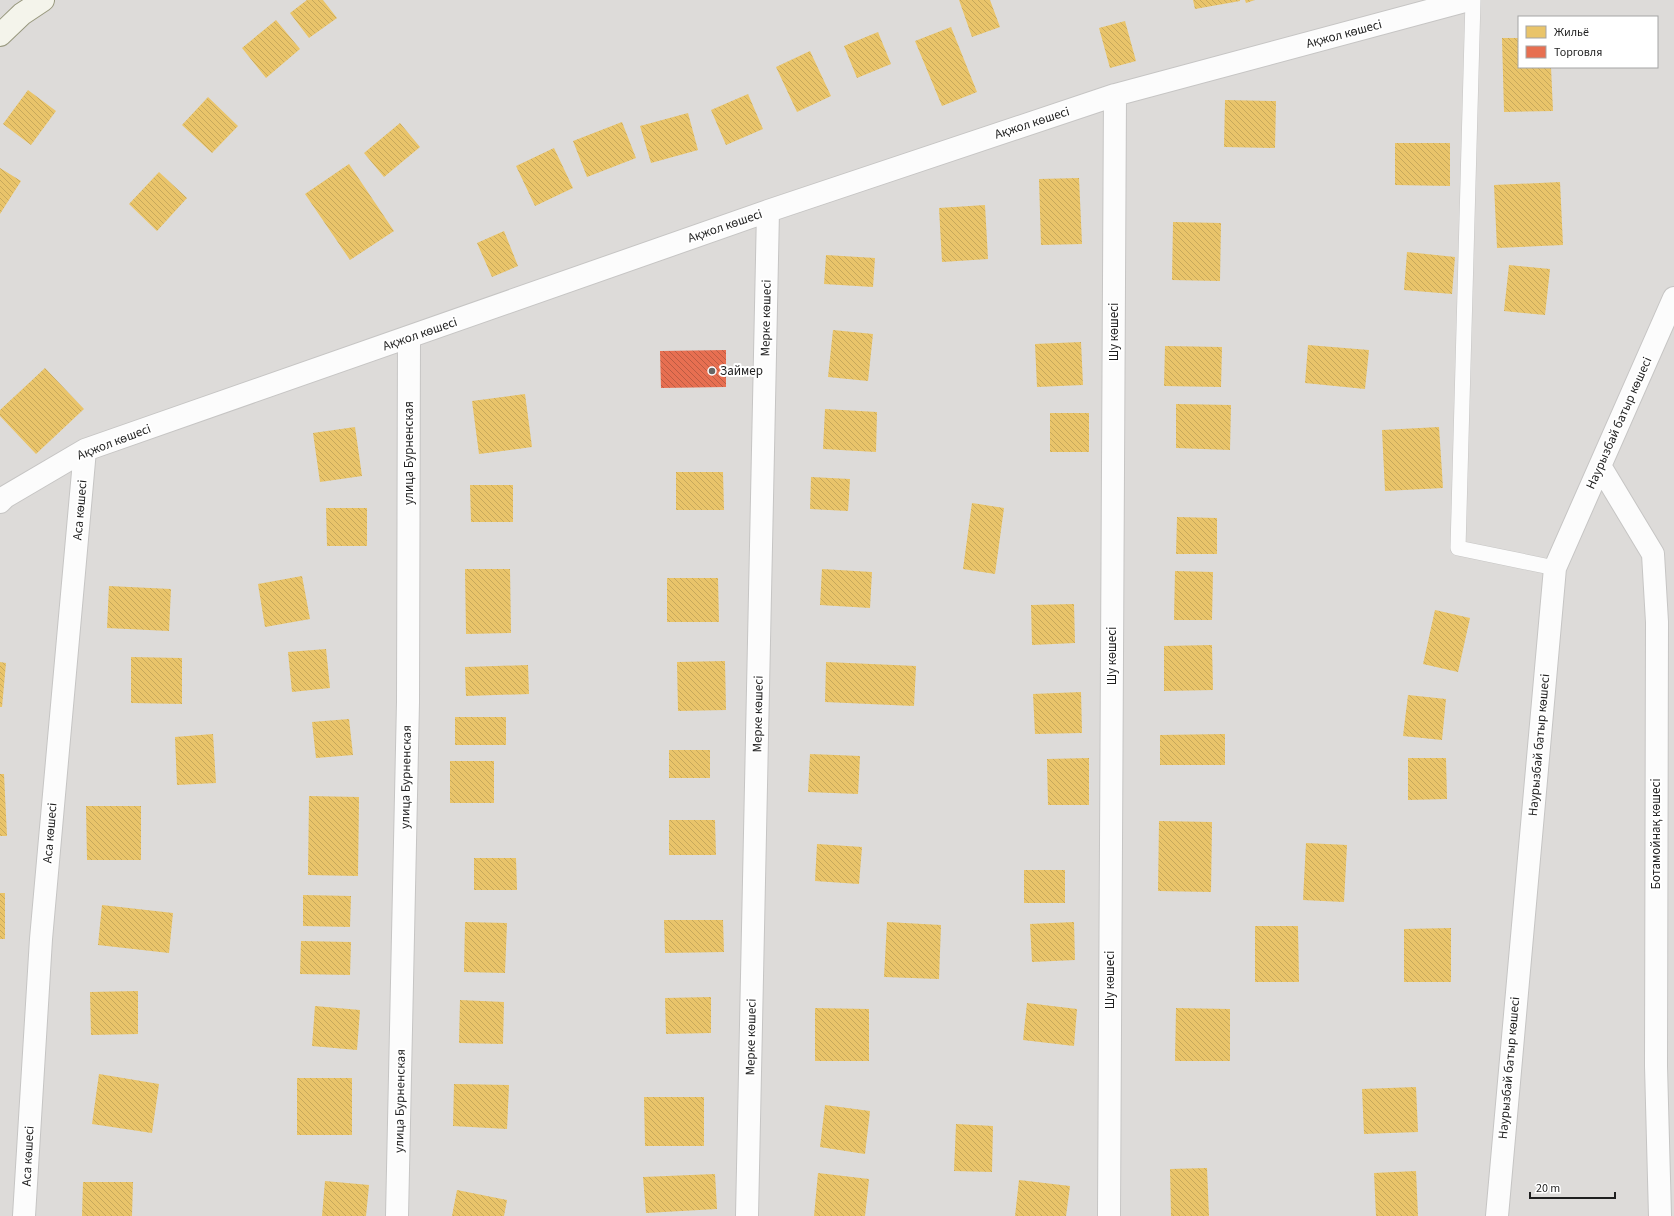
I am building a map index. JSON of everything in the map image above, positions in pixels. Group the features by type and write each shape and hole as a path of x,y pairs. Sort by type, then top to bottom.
{"street":[{"path":"0,35 22,14 43,0"},
{"name":"Ақжол көшесі","path":"0,502 5,497 85,450 768,211 1115,95 1469,0"},
{"name":"Шу көшесі","path":"1109,1216 1115,95"},
{"name":"Мерке көшесі","path":"747,1216 768,211"},
{"name":"Наурызбай батыр көшесі","path":"1497,1216 1555,568 1674,298"},
{"name":"улица Бурненская","path":"398,1216 408,710 409,337"},
{"name":"Аса көшесі","path":"24,1216 41,939 85,450"},
{"name":"Ботамойнақ көшесі","path":"1600,466 1653,554 1657,622 1656,1066 1660,1216"}],"lane":[{"path":"1473,0 1458,548 1555,568"}],"shaded area":[{"path":"0,0 1674,0 1674,1216 0,1216"}],"building: Жильё":[{"path":"307,0 323,0 337,18 309,38 290,13"},
{"path":"959,0 990,0 1000,27 972,37"},
{"path":"1193,0 1240,0 1240,1 1195,9"},
{"path":"1245,0 1255,0 1246,3"},
{"path":"276,20 300,49 266,78 242,48"},
{"path":"1125,21 1136,61 1110,68 1099,28"},
{"path":"951,27 977,92 942,106 915,41"},
{"path":"878,32 891,64 857,78 844,46"},
{"path":"1502,38 1518,38 1518,68 1551,68 1553,111 1504,112"},
{"path":"810,51 831,96 797,112 776,67"},
{"path":"28,90 56,111 31,145 3,124"},
{"path":"748,94 763,129 726,145 711,110"},
{"path":"208,97 238,126 212,153 182,125"},
{"path":"1225,100 1276,101 1275,148 1224,147"},
{"path":"688,113 698,150 651,163 640,126"},
{"path":"622,122 636,158 587,177 573,141"},
{"path":"400,123 420,147 384,177 364,153"},
{"path":"1395,143 1450,143 1450,186 1395,185"},
{"path":"554,148 573,188 535,206 516,166"},
{"path":"349,164 394,231 350,260 305,194"},
{"path":"0,168 21,181 0,214"},
{"path":"159,172 187,198 157,231 129,204"},
{"path":"1079,178 1082,244 1041,245 1039,179"},
{"path":"1560,182 1563,245 1497,248 1494,185"},
{"path":"985,205 988,259 942,262 939,208"},
{"path":"1173,222 1221,223 1220,281 1172,280"},
{"path":"504,231 518,266 492,277 477,243"},
{"path":"1407,252 1455,257 1452,294 1404,290"},
{"path":"826,255 875,258 873,287 824,284"},
{"path":"1509,265 1550,269 1545,315 1504,311"},
{"path":"833,330 873,334 868,381 828,377"},
{"path":"1081,342 1083,385 1037,387 1035,344"},
{"path":"1308,345 1369,350 1365,389 1305,383"},
{"path":"1165,346 1222,347 1221,387 1164,386"},
{"path":"45,368 84,409 36,454 0,416 0,410"},
{"path":"525,394 532,447 479,454 472,401"},
{"path":"1176,404 1231,405 1230,450 1176,448"},
{"path":"825,409 877,412 876,452 823,449"},
{"path":"1050,413 1089,413 1089,452 1050,452"},
{"path":"355,427 362,476 320,482 313,433"},
{"path":"1439,427 1443,488 1385,491 1382,430"},
{"path":"676,472 723,472 724,510 676,510"},
{"path":"811,477 850,479 848,511 810,509"},
{"path":"470,485 513,485 513,522 471,522"},
{"path":"972,503 1004,508 995,574 963,569"},
{"path":"326,508 367,508 367,546 327,546"},
{"path":"1177,517 1217,518 1217,554 1176,554"},
{"path":"465,569 510,569 511,633 466,634"},
{"path":"822,569 872,572 870,608 820,605"},
{"path":"1175,571 1213,572 1212,620 1174,620"},
{"path":"302,576 310,619 265,627 258,584"},
{"path":"667,578 718,578 719,622 667,622"},
{"path":"109,586 171,589 169,631 107,628"},
{"path":"1074,604 1075,643 1032,645 1031,605"},
{"path":"1435,610 1470,618 1458,672 1423,664"},
{"path":"1212,645 1213,690 1164,691 1164,646"},
{"path":"326,649 330,688 292,692 288,652"},
{"path":"131,657 182,658 182,704 131,703"},
{"path":"725,661 726,710 678,711 677,662"},
{"path":"0,662 6,663 2,707 0,707"},
{"path":"826,662 916,666 914,706 825,702"},
{"path":"528,665 529,694 466,696 465,667"},
{"path":"1081,692 1082,733 1035,734 1033,694"},
{"path":"1408,695 1446,699 1442,740 1403,736"},
{"path":"455,717 506,717 506,745 455,745"},
{"path":"349,719 353,755 316,758 312,722"},
{"path":"213,734 216,783 177,785 175,737"},
{"path":"1225,734 1225,765 1160,765 1160,735"},
{"path":"669,750 710,750 710,778 669,778"},
{"path":"810,754 860,756 858,794 808,792"},
{"path":"1089,758 1089,805 1048,805 1047,759"},
{"path":"1408,758 1446,758 1447,799 1408,800"},
{"path":"450,761 494,761 494,803 450,803"},
{"path":"0,774 4,774 7,836 0,836"},
{"path":"309,796 359,797 358,876 308,875"},
{"path":"86,806 141,806 141,860 87,860"},
{"path":"669,820 715,820 716,855 669,855"},
{"path":"1159,821 1212,822 1211,892 1158,891"},
{"path":"1306,843 1347,845 1344,902 1303,900"},
{"path":"817,844 862,847 859,884 815,881"},
{"path":"474,858 516,858 517,890 474,890"},
{"path":"1024,870 1065,870 1065,903 1024,903"},
{"path":"0,893 5,893 5,939 0,939"},
{"path":"303,895 351,896 350,927 303,926"},
{"path":"102,905 173,913 169,953 98,945"},
{"path":"664,920 723,920 724,952 665,953"},
{"path":"465,922 507,923 505,973 464,972"},
{"path":"887,922 941,925 939,979 884,977"},
{"path":"1074,922 1075,960 1032,962 1030,924"},
{"path":"1255,926 1298,926 1299,982 1255,982"},
{"path":"1451,928 1451,982 1404,982 1404,929"},
{"path":"301,941 351,942 350,975 300,974"},
{"path":"138,991 138,1034 91,1035 90,992"},
{"path":"711,997 711,1033 666,1034 665,998"},
{"path":"460,1000 504,1002 503,1044 459,1043"},
{"path":"1027,1003 1077,1009 1074,1046 1023,1040"},
{"path":"315,1006 360,1010 357,1050 312,1046"},
{"path":"815,1008 869,1009 869,1061 815,1061"},
{"path":"1176,1008 1230,1009 1230,1061 1175,1061"},
{"path":"99,1074 159,1084 152,1133 92,1124"},
{"path":"297,1078 352,1078 352,1135 297,1135"},
{"path":"454,1084 509,1085 507,1129 453,1126"},
{"path":"1416,1087 1418,1132 1364,1134 1362,1089"},
{"path":"644,1097 704,1097 704,1146 645,1146"},
{"path":"825,1105 870,1111 865,1154 820,1147"},
{"path":"956,1124 993,1126 992,1172 954,1171"},
{"path":"1207,1168 1209,1216 1171,1216 1170,1169"},
{"path":"1416,1171 1418,1216 1376,1216 1374,1173"},
{"path":"818,1173 869,1179 865,1216 814,1216"},
{"path":"715,1174 717,1209 646,1213 643,1177"},
{"path":"1019,1180 1070,1186 1066,1216 1015,1216"},
{"path":"325,1181 369,1185 366,1216 322,1216"},
{"path":"83,1182 133,1182 132,1216 82,1216"},
{"path":"457,1190 507,1200 504,1216 452,1216"}],"building: Торговля":[{"path":"726,350 726,387 661,388 660,351"}],"place":[{"name":"Займер","path":"712,371"}]}
